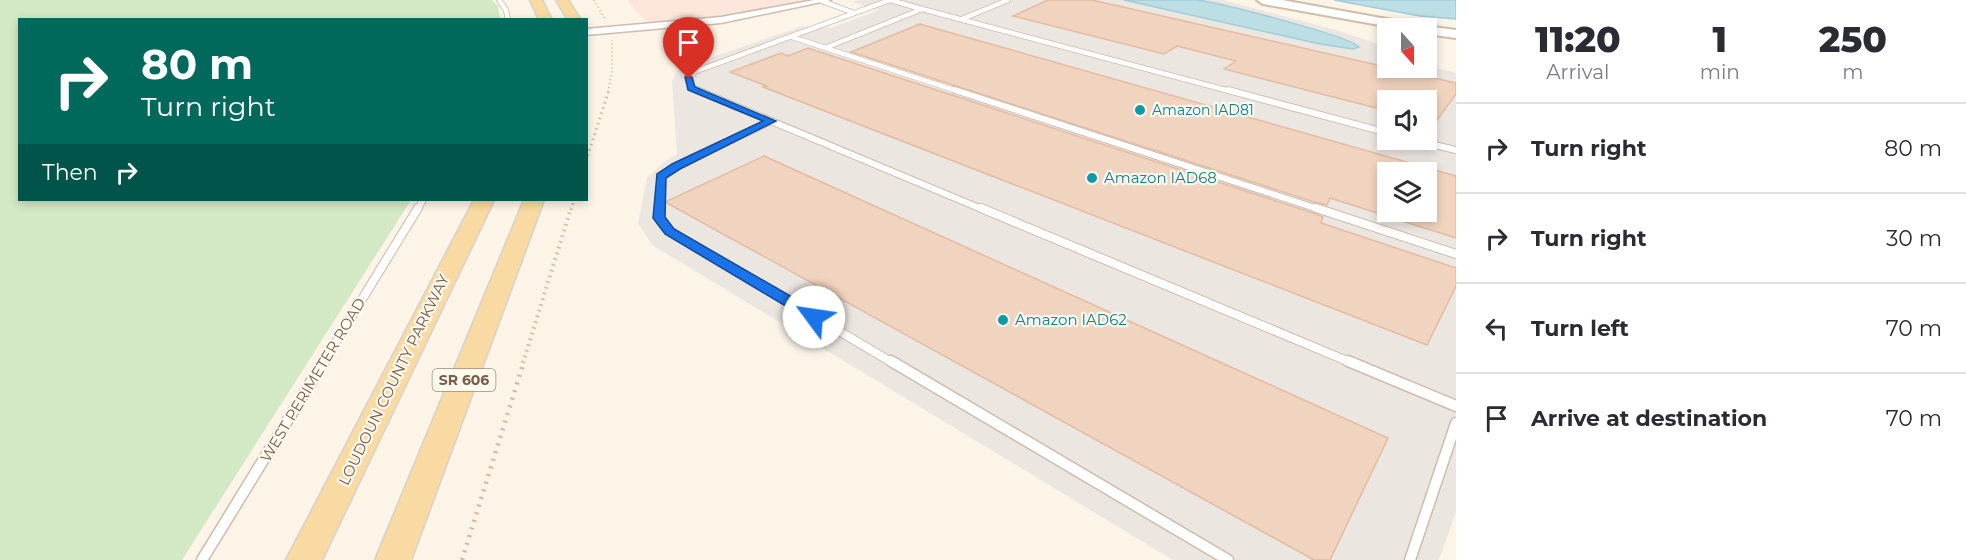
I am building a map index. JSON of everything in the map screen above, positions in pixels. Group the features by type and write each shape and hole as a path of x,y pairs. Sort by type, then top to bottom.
{"main road":[{"path":"536,0 545,18"},
{"path":"562,0 574,18"},
{"name":"LOUDOUN COUNTY PARKWAY","path":"304,560 484,201"},
{"name":"SR 606","path":"393,560 534,201"}],"street":[{"path":"588,32 721,20 822,0"},
{"path":"1263,0 1377,21"},
{"path":"1437,31 1456,34"}],"lane":[{"path":"499,0 506,10 508,18"},
{"path":"822,0 854,13"},
{"path":"1377,130 890,0 694,72 689,79 691,88 1456,406"},
{"path":"961,19 1008,0"},
{"path":"825,48 922,9"},
{"path":"792,37 1456,254"},
{"path":"771,121 676,166 661,177 659,218 670,231 1228,560"},
{"path":"1437,145 1456,150"},
{"name":"WEST PERIMETER ROAD","path":"202,560 422,201"},
{"path":"1410,560 1456,423"}],"path":[{"path":"588,155 610,88 614,54 609,30 594,0"},
{"path":"462,560 574,201"}],"shaded area":[{"path":"627,0 812,0 717,17 648,24"},
{"path":"859,0 1223,0 1336,30 1377,44 1377,78 1437,78 1437,68 1456,73 1456,512 1439,560 1173,560 652,245 638,223 647,178 664,162 677,154 672,81 678,69 803,26 813,29 822,25 831,28 879,10 852,2"}],"green space":[{"path":"0,0 492,0 498,6 500,18 18,18 18,201 410,201 182,560 0,560"}],"water":[{"path":"1124,0 1209,2 1333,35 1359,47 1353,49 1320,44"},
{"path":"1334,0 1456,0 1456,19 1420,16"}],"building":[{"path":"1048,0 1092,0 1377,65 1377,78 1434,78 1456,83 1456,94 1437,120 1437,90 1377,90 1377,108 1224,69 1236,61 1177,46 1164,54 1013,16"},
{"name":"Amazon IAD81","path":"920,24 1407,162 1377,162 1377,213 1330,198 1327,205 851,52"},
{"name":"Amazon IAD68","path":"808,48 1313,213 1323,217 1321,223 1456,268 1456,286 1427,345 763,87 767,86 730,72 781,53 788,56"},
{"name":"Amazon IAD62","path":"764,156 1388,438 1330,560 1314,560 665,202"},
{"name":"Amazon IAD81","path":"1437,171 1456,176 1456,238 1406,222 1437,222"}],"place":[{"name":"Amazon IAD81","path":"1140,110"},
{"name":"Amazon IAD68","path":"1092,178"},
{"name":"Amazon IAD62","path":"1003,320"}],"route":[{"path":"689,79 691,88 771,121 676,166 661,177 659,218 670,231 814,317"}]}
